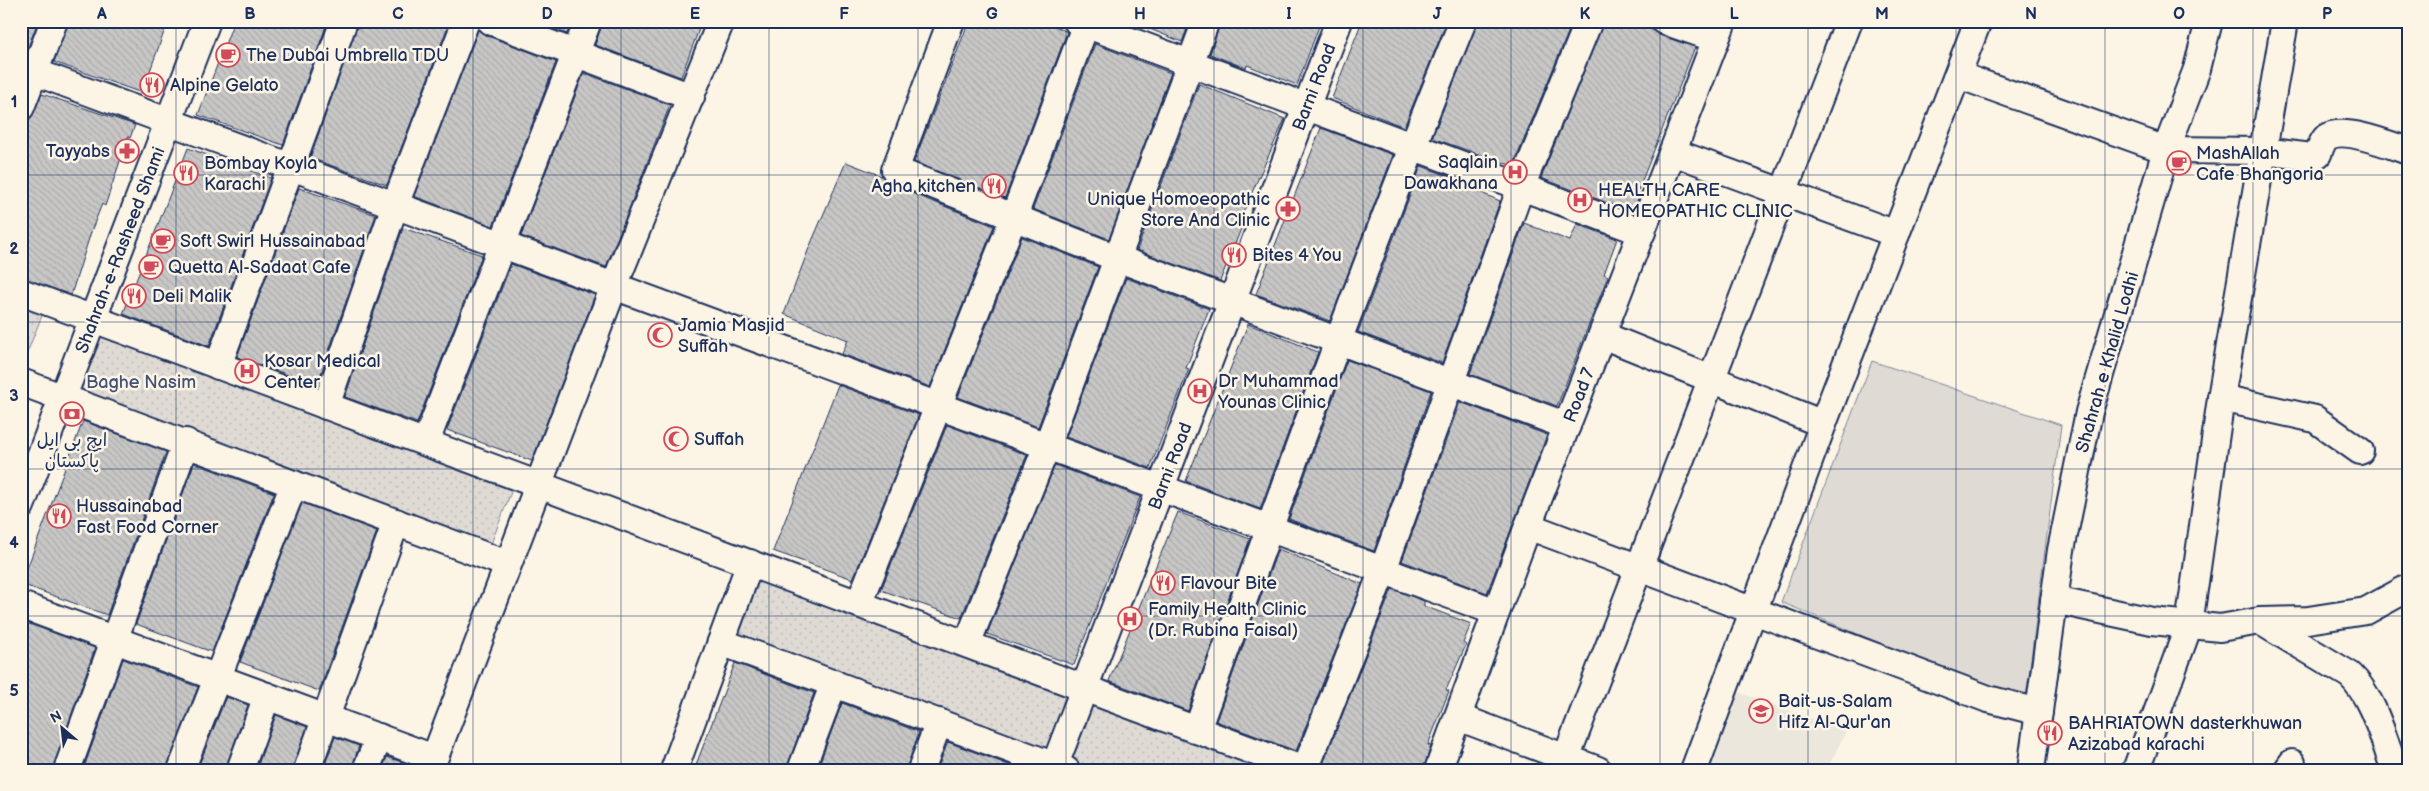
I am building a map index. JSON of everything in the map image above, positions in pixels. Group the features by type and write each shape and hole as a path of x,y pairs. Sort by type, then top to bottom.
{"street":[{"path":"21,107 28,69 54,21"},
{"name":"Shahrah-e-Rasheed Shami","path":"21,506 94,320 206,21"},
{"path":"218,366 344,21"},
{"path":"326,406 395,205 466,21"},
{"path":"490,21 691,97"},
{"path":"426,442 504,245 588,21"},
{"path":"21,605 379,737 432,764 614,286 721,21"},
{"path":"951,21 895,170 1013,219 1567,426"},
{"path":"967,644 1047,446 1119,259 1206,21"},
{"name":"Barni Road","path":"1058,768 1084,688 1339,21"},
{"path":"1196,730 1338,342 1412,146 1463,21"},
{"path":"21,292 1305,770 1383,570 1521,187 1589,21"},
{"path":"1664,21 1719,30"},
{"path":"1566,758 1850,21"},
{"path":"1694,770 1823,424 1978,21"},
{"name":"Shahrah e Khalid Lodhi","path":"2031,770 2060,550 2089,412 2166,150 2197,69 2209,21"},
{"path":"2136,770 2189,625 2221,398 2284,21"},
{"path":"859,604 940,406 1013,219 1083,22 1642,232"},
{"name":"Road 7","path":"1438,770 1528,526 1719,30"},
{"path":"28,69 1496,612"},
{"path":"1958,75 2166,150 2263,150 2312,157 2318,154 2325,139 2334,135 2362,136 2408,151"},
{"path":"1673,152 1896,234"},
{"path":"1602,335 1823,424"},
{"path":"21,382 186,442 507,564"},
{"path":"2221,398 2315,418 2360,451"},
{"path":"67,770 116,640 186,442"},
{"path":"181,770 294,484"},
{"path":"307,770 396,522"},
{"path":"1528,526 1988,699 2040,712"},
{"path":"674,770 750,563"},
{"path":"2054,600 2152,621 2220,628 2260,621 2308,620 2366,611 2408,588"},
{"path":"2260,621 2350,675 2358,682 2368,700 2395,770"},
{"path":"721,642 1058,768"},
{"path":"801,770 834,683"},
{"path":"240,770 267,696"},
{"path":"1458,717 1598,770"},
{"path":"921,770 939,722"},
{"path":"366,770 379,737"}],"shaded area":[{"name":"Bait-us-Salam Hifz Al-Qur'an","path":"1738,692 1846,731 1827,770 1708,770"}],"green space":[{"path":"21,305 43,313 21,368"},
{"name":"Baghe Nasim","path":"97,327 515,482 489,549 71,394"},
{"path":"1872,361 2061,425 2026,698 1985,687 1781,602"},
{"path":"750,563 1251,750 1243,770 1062,770 721,642"}],"building":[{"path":"21,21 38,21 26,53 21,52"},
{"path":"69,21 168,21 142,93 54,62"},
{"path":"234,21 328,21 283,145 198,115"},
{"path":"359,21 450,21 387,185 310,158"},
{"path":"533,21 572,21 567,34"},
{"path":"603,21 702,21 681,77 595,45"},
{"path":"969,21 1045,21 1067,32 1005,198 914,162"},
{"path":"1130,21 1190,21 1182,42"},
{"path":"1221,21 1321,21 1297,85 1247,65 1246,68 1210,54"},
{"path":"1362,21 1447,21 1404,127 1332,98"},
{"path":"1478,21 1573,21 1513,166 1432,138"},
{"path":"1604,21 1649,21 1652,30 1659,35 1695,47 1637,193 1640,194 1632,212 1541,178"},
{"path":"478,30 485,35 556,62 493,226 414,196"},
{"path":"1095,44 1171,73 1109,239 1033,209"},
{"path":"584,73 670,105 606,267 521,236"},
{"path":"1199,84 1285,119 1241,217 1245,219 1220,281 1137,250"},
{"path":"42,94 135,125 130,138 128,137 105,206 102,204 92,229 71,295 21,277 21,122 31,118"},
{"path":"1321,128 1393,155 1330,321 1256,294"},
{"path":"188,148 271,178 209,346 123,314"},
{"path":"846,162 882,176 889,184 994,226 930,387 842,354 848,340 784,314 809,248"},
{"path":"1421,166 1462,181 1461,184 1500,201 1442,363 1358,332"},
{"path":"299,188 376,215 317,385 237,357"},
{"path":"1524,223 1570,241 1577,224 1617,239 1604,274 1608,276 1557,406 1470,374"},
{"path":"403,228 482,255 417,423 345,397"},
{"path":"1022,237 1098,267 1038,427 958,397"},
{"path":"511,264 595,295 532,461 447,430"},
{"path":"1126,278 1209,309 1186,368 1189,369 1150,468 1066,437"},
{"path":"1248,324 1318,352 1260,509 1186,481"},
{"path":"1347,360 1431,391 1374,551 1289,519"},
{"path":"838,385 919,415 853,579 773,551"},
{"path":"1460,402 1547,435 1487,593 1402,561"},
{"path":"83,421 166,452 107,615 21,584"},
{"path":"947,425 1027,455 961,618 881,590"},
{"path":"194,463 274,493 212,652 136,624"},
{"path":"1055,465 1140,497 1074,665 987,634"},
{"path":"302,503 377,531 319,691 240,662"},
{"path":"1178,512 1250,539 1188,711 1109,681"},
{"path":"1278,549 1362,584 1296,751 1216,721"},
{"path":"1392,589 1424,601 1424,606 1471,624 1463,643 1466,645 1446,690 1449,691 1428,745 1431,746 1423,770 1337,770 1323,764"},
{"path":"21,621 95,648 52,770 21,770"},
{"path":"123,659 198,687 166,770 83,770"},
{"path":"735,663 814,693 786,770 694,770"},
{"path":"226,697 248,705 225,770 197,770"},
{"path":"842,703 919,732 906,770 817,770"},
{"path":"276,715 307,727 292,770 256,770"},
{"path":"335,737 359,746 351,770 323,770"},
{"path":"948,742 1022,770 937,770"},
{"path":"387,757 416,767 415,770 382,770"}],"place":[{"name":"The Dubai Umbrella TDU","path":"228,55"},
{"name":"Alpine Gelato","path":"152,85"},
{"name":"Tayyabs","path":"127,151"},
{"name":"MashAllah Cafe Bhangoria","path":"2179,163"},
{"name":"Saqlain Dawakhana","path":"1515,172"},
{"name":"Bombay Koyla Karachi","path":"186,173"},
{"name":"Agha kitchen","path":"994,186"},
{"name":"HEALTH CARE HOMEOPATHIC CLINIC","path":"1580,200"},
{"name":"Unique Homoeopathic Store And Clinic","path":"1288,209"},
{"name":"Soft Swirl Hussainabad","path":"163,241"},
{"name":"Bites 4 You","path":"1234,255"},
{"name":"Quetta Al-Sadaat Cafe","path":"151,267"},
{"name":"Deli Malik","path":"134,296"},
{"name":"Jamia Masjid Suffah","path":"660,335"},
{"name":"Kosar Medical Center","path":"247,371"},
{"name":"Dr Muhammad Younas Clinic","path":"1200,391"},
{"name":"ایچ بی ایل پاکستان","path":"72,414"},
{"name":"Suffah","path":"676,439"},
{"name":"Hussainabad Fast Food Corner","path":"59,516"},
{"name":"Flavour Bite","path":"1163,583"},
{"name":"Family Health Clinic (Dr. Rubina Faisal)","path":"1130,619"},
{"name":"Bait-us-Salam Hifz Al-Qur'an","path":"1761,711"},
{"name":"BAHRIATOWN dasterkhuwan Azizabad karachi","path":"2050,733"}]}
